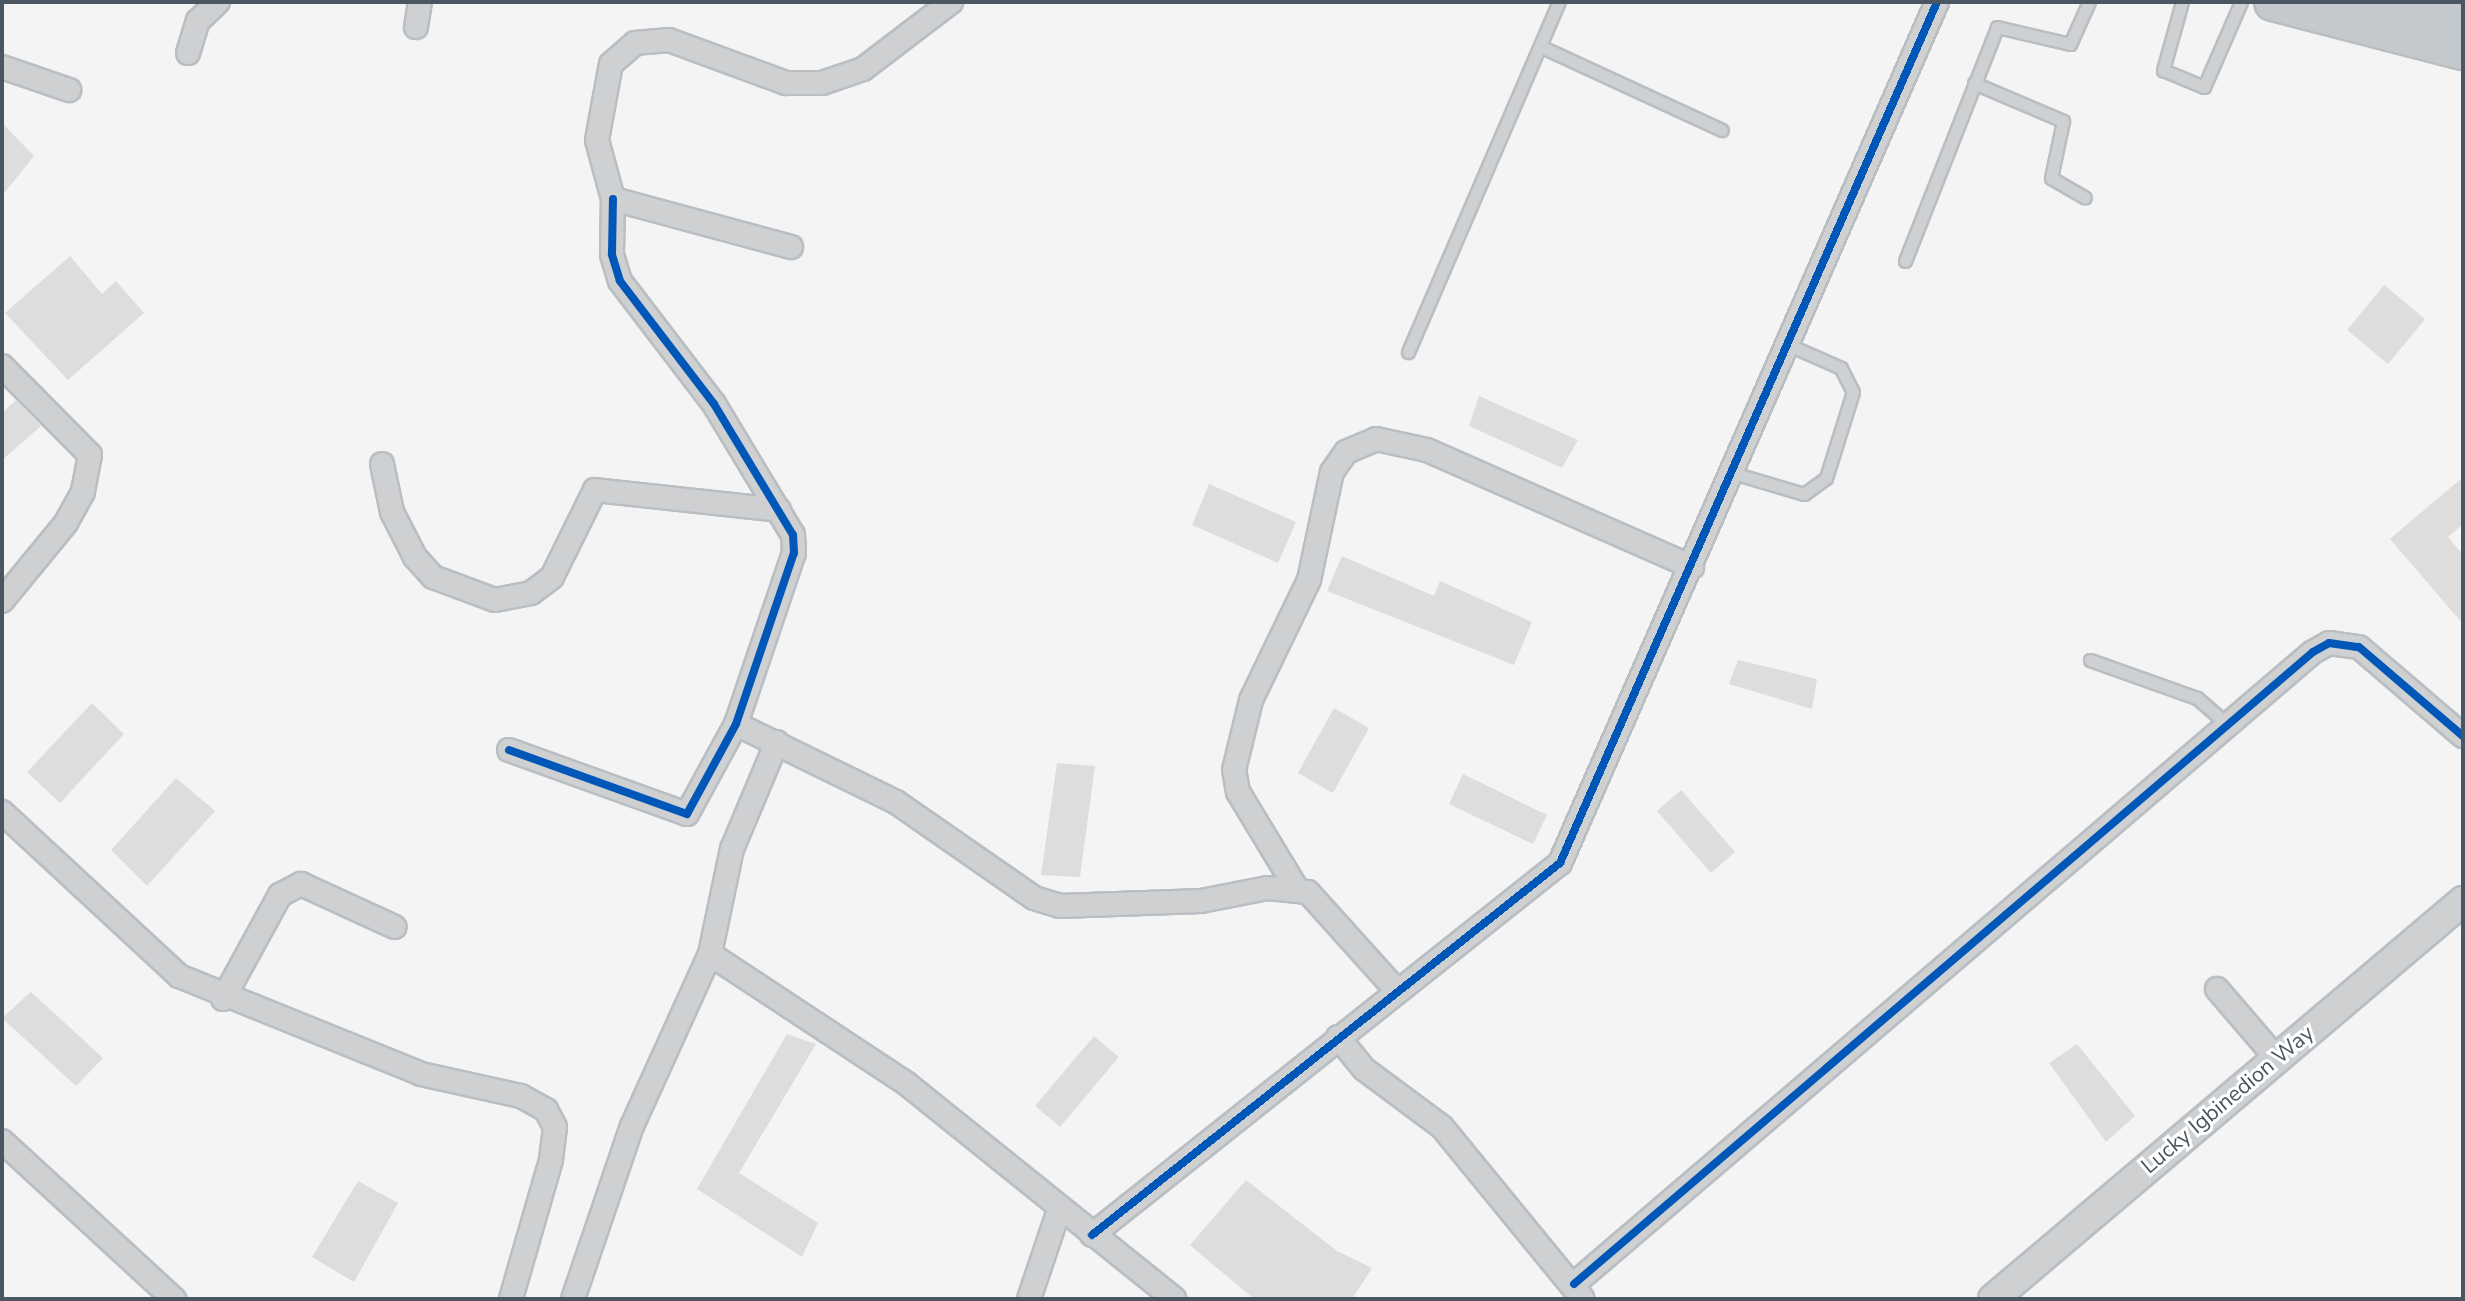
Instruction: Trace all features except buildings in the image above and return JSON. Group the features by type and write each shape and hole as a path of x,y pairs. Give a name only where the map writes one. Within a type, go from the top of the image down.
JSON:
{"highway":[{"path":"2273,2 2463,51"},
{"path":"2370,2 2463,24"}],"street":[{"path":"188,53 198,21 218,2"},
{"path":"416,27 420,2"},
{"path":"509,750 679,815 687,814 736,724 794,553 779,510 714,404 620,281 612,254 613,199 597,140 611,64 635,43 669,40 786,83 822,83 863,69 951,2"},
{"path":"1092,1235 1560,863 1937,2"},
{"path":"2,67 69,90"},
{"path":"613,199 791,247"},
{"path":"2,366 90,455 83,492 66,523 2,601"},
{"path":"1397,991 1329,910 1298,891 1238,792 1234,770 1251,700 1309,580 1321,511 1346,452 1376,439 1427,450 1692,567"},
{"path":"382,464 392,512 415,557 433,577 495,600 531,593 552,577 595,490 779,510"},
{"path":"1338,1037 1364,1069 1442,1127 1525,1235 1578,1292 2227,724 2329,643 2359,647 2397,673 2463,736"},
{"path":"736,724 896,802 1034,898 1060,906 1298,891"},
{"path":"573,1299 632,1126 710,954 732,849 777,742"},
{"path":"2,812 179,976 223,999 421,1074 521,1096 546,1110 555,1127 551,1160 511,1299"},
{"path":"223,999 280,895 301,884 395,927"},
{"name":"Lucky Igbinedion Way","path":"1993,1299 2463,901"},
{"path":"710,954 907,1084 1059,1210 1174,1299"},
{"path":"2217,989 2277,1059"},
{"path":"2,1141 174,1299"},
{"path":"1029,1299 1059,1210"}],"lane":[{"path":"1408,352 1499,130 1542,47 1559,2"},
{"path":"1905,261 1997,27 2070,44 2089,2"},
{"path":"2182,2 2163,70 2204,87 2241,2"},
{"path":"1542,47 1722,130"},
{"path":"1974,83 2063,121 2051,178 2085,198"},
{"path":"1733,473 1804,494 1826,478 1853,392 1841,368 1789,345"},
{"path":"2090,660 2197,698 2227,724"}],"cycle path":[{"path":"1092,1235 1560,863 1937,2"},
{"path":"509,750 687,814 736,724 794,553 793,535 714,404 620,281 612,254 613,199"},
{"path":"1574,1284 2313,652 2329,643 2359,647 2463,736"}]}
